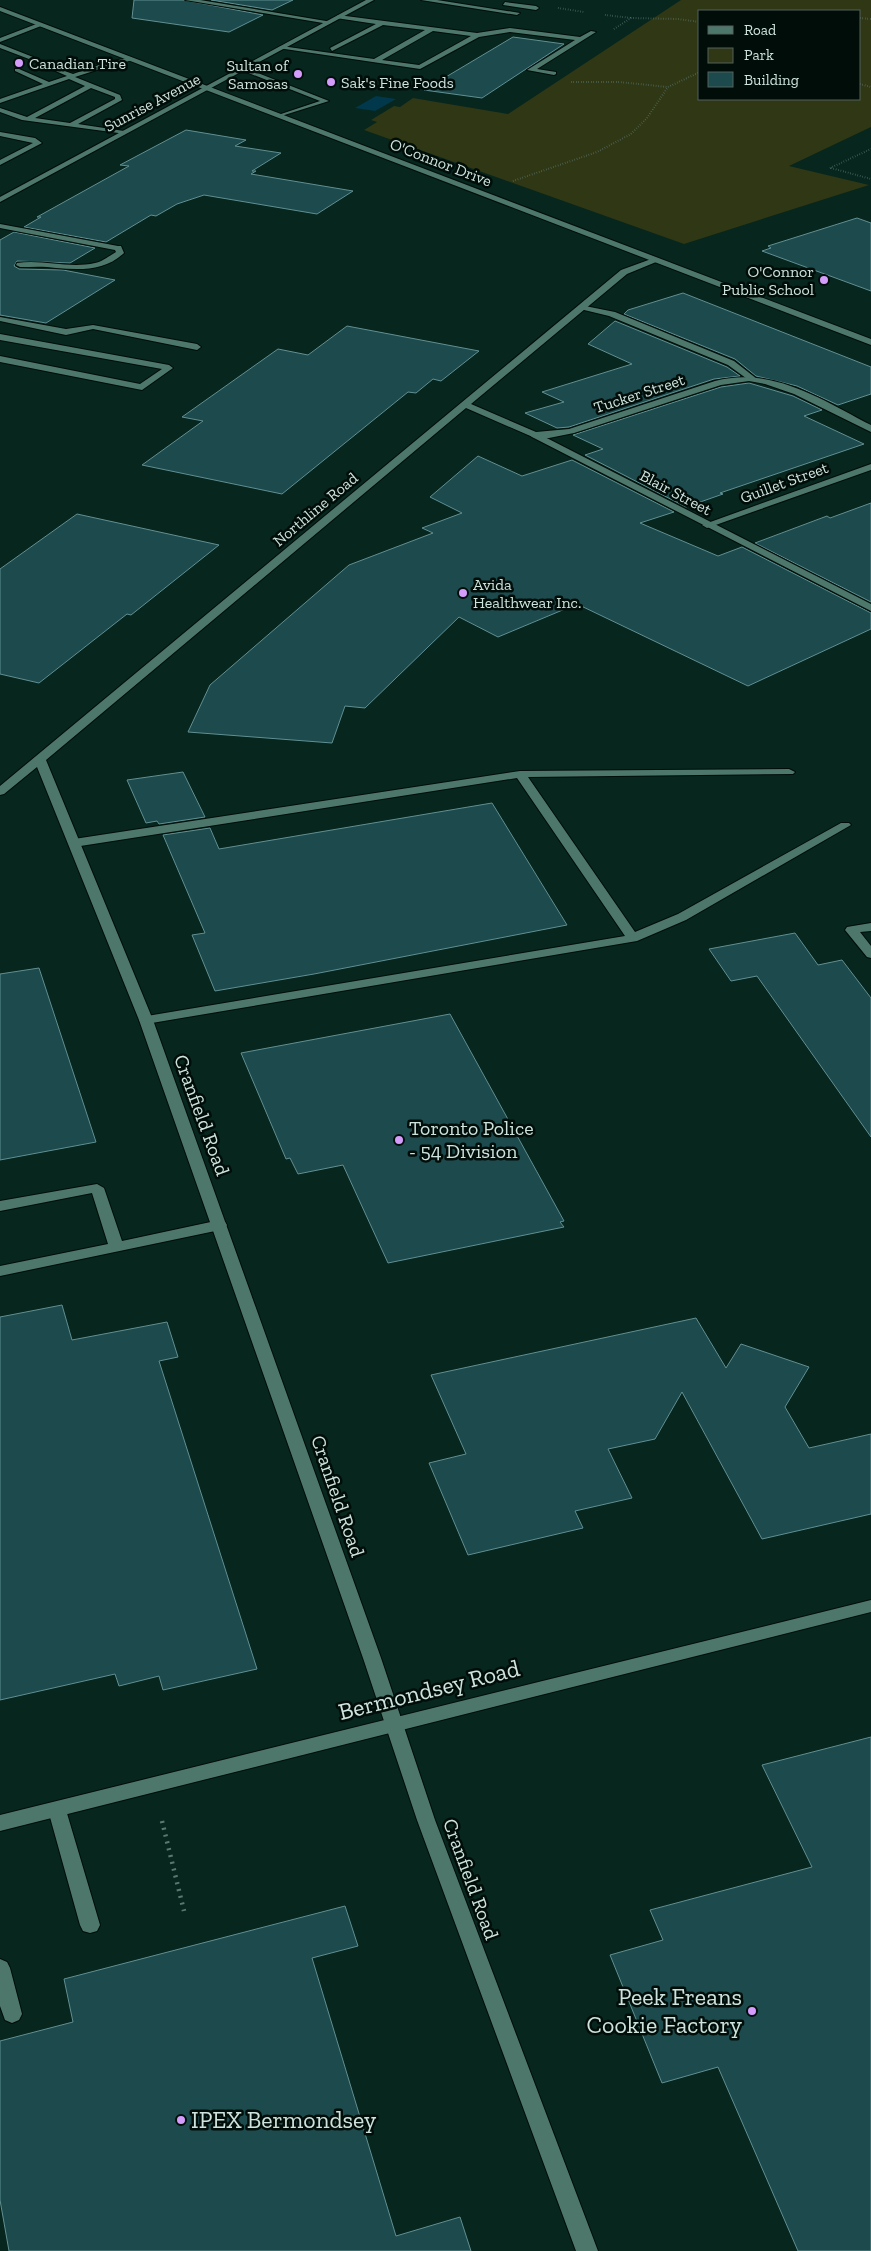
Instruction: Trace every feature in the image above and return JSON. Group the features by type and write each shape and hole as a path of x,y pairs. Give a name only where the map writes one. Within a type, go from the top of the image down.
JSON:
{"street":[{"path":"188,0 329,22"},
{"name":"Sunrise Avenue","path":"0,200 371,0"},
{"path":"452,4 459,0"},
{"path":"474,0 536,8"},
{"name":"O'Connor Drive","path":"0,9 871,342"},
{"path":"236,15 282,22 304,19"},
{"path":"338,17 477,35 510,30 582,39"},
{"path":"332,49 382,23"},
{"path":"0,40 39,25"},
{"path":"375,61 432,29"},
{"path":"554,73 530,70 593,32"},
{"path":"280,48 420,67 477,35"},
{"path":"0,46 30,58"},
{"path":"0,101 104,65 131,59"},
{"path":"44,64 118,96 119,100 71,125"},
{"path":"243,68 326,101 280,116"},
{"path":"17,70 49,84"},
{"path":"28,119 90,85"},
{"path":"0,110 28,119 124,133"},
{"path":"0,134 33,139 38,143 1,162"},
{"path":"0,226 118,248 120,253 98,265 72,268 54,265 20,265"},
{"name":"Northline Road","path":"0,792 624,272 657,260"},
{"path":"583,307 612,314 731,363 753,379 779,385 871,429"},
{"path":"0,319 66,332 93,327 197,347"},
{"path":"0,337 169,368 142,386 0,359"},
{"name":"Tucker Street","path":"534,434 549,435 565,432 718,383 753,379"},
{"name":"Blair Street","path":"465,404 534,434 707,526 871,608"},
{"name":"Guillet Street","path":"707,526 871,467"},
{"name":"Cranfield Road","path":"40,759 146,1020 220,1226 426,1820 587,2251"},
{"path":"74,843 520,774 789,772"},
{"path":"146,1020 633,938 520,774"},
{"path":"871,926 852,930 871,954"},
{"path":"0,1206 96,1188 117,1248"},
{"path":"0,1271 220,1226"},
{"name":"Bermondsey Road","path":"0,1823 871,1606"},
{"path":"56,1810 90,1925"},
{"path":"0,1968 12,2014"}],"lane":[{"path":"424,0 516,13"},
{"path":"633,938 682,917 845,825"}],"path":[{"path":"572,10 579,12"},
{"path":"602,14 632,18 678,19 698,22"},
{"path":"609,33 632,18"},
{"path":"482,193 597,152 630,134 647,118 668,87 698,73"},
{"path":"566,82 619,82 668,87"},
{"path":"871,149 830,168 871,179"},
{"path":"162,1821 184,1911"}],"green space":[{"path":"681,0 871,0 871,127 789,166 869,185 684,244 364,130 377,122 371,120 394,106 400,107 413,98 508,114"}],"water":[{"path":"376,96 396,99 375,111 355,108"}],"building":[{"path":"134,0 183,0 263,15 229,32 132,18"},
{"path":"211,0 293,0 272,10"},
{"path":"513,37 564,44 482,98 424,90"},
{"path":"186,130 246,140 235,146 281,153 252,171 256,171 251,174 353,191 317,214 204,195 177,204 156,216 151,215 106,242 24,227 41,217 37,217 129,166 120,165"},
{"path":"857,218 871,223 871,291 762,251 771,248 768,246"},
{"path":"14,232 95,248 70,263 17,261 14,266 19,269 63,270 115,280 46,323 0,315 0,240"},
{"path":"683,293 871,367 871,394 838,405 797,386 756,376 735,359 624,314 628,310"},
{"path":"615,321 727,367 740,376 714,379 569,427 557,428 525,413 564,402 542,392 632,364 588,344"},
{"path":"347,326 479,351 441,381 433,379 416,393 408,392 282,494 142,465 203,421 182,417 278,349 308,355"},
{"path":"749,383 793,396 822,410 804,416 864,444 720,493 723,494 686,507 585,455 603,449 573,435 721,387"},
{"path":"478,456 522,476 572,460 674,512 640,523 718,556 742,547 871,613 871,629 748,686 577,604 498,637 459,617 365,708 345,706 332,743 188,732 210,685 349,565 433,533 422,528 462,513 430,497"},
{"path":"871,503 871,602 755,543 827,516 830,518"},
{"path":"77,514 219,545 131,615 127,614 39,683 0,674 0,569"},
{"path":"183,772 205,817 159,824 157,821 146,823 127,780"},
{"path":"492,803 567,925 314,974 215,991 192,935 205,933 163,835 210,828 219,849"},
{"path":"795,933 818,965 842,960 871,998 871,1137 757,976 731,981 709,949"},
{"path":"39,968 96,1142 0,1160 0,974"},
{"name":"Toronto Police - 54 Division","path":"450,1014 564,1221 560,1222 564,1227 388,1263 343,1165 298,1174 290,1158 286,1159 241,1053"},
{"path":"62,1305 72,1340 167,1322 178,1357 159,1361 257,1669 163,1690 159,1676 119,1686 115,1674 0,1700 0,1317"},
{"path":"696,1318 726,1368 741,1344 809,1367 785,1407 809,1448 871,1434 871,1514 762,1539 682,1392 655,1439 608,1449 632,1498 575,1511 583,1528 468,1555 429,1463 466,1454 431,1375"},
{"name":"Peek Freans Cookie Factory","path":"871,1737 871,2251 798,2251 718,2067 662,2083 610,1955 663,1940 650,1910 812,1867 762,1765"},
{"name":"IPEX Bermondsey","path":"345,1906 358,1946 312,1958 396,2236 460,2217 471,2251 9,2251 0,2200 0,2041 73,2022 64,1979"}],"place":[{"name":"Canadian Tire","path":"19,63"},
{"name":"Sultan of Samosas","path":"298,74"},
{"name":"Sak's Fine Foods","path":"331,82"},
{"name":"O'Connor Public School","path":"824,280"},
{"name":"Avida Healthwear Inc.","path":"463,593"},
{"name":"Toronto Police - 54 Division","path":"399,1140"},
{"name":"Peek Freans Cookie Factory","path":"752,2011"},
{"name":"IPEX Bermondsey","path":"181,2120"}]}
